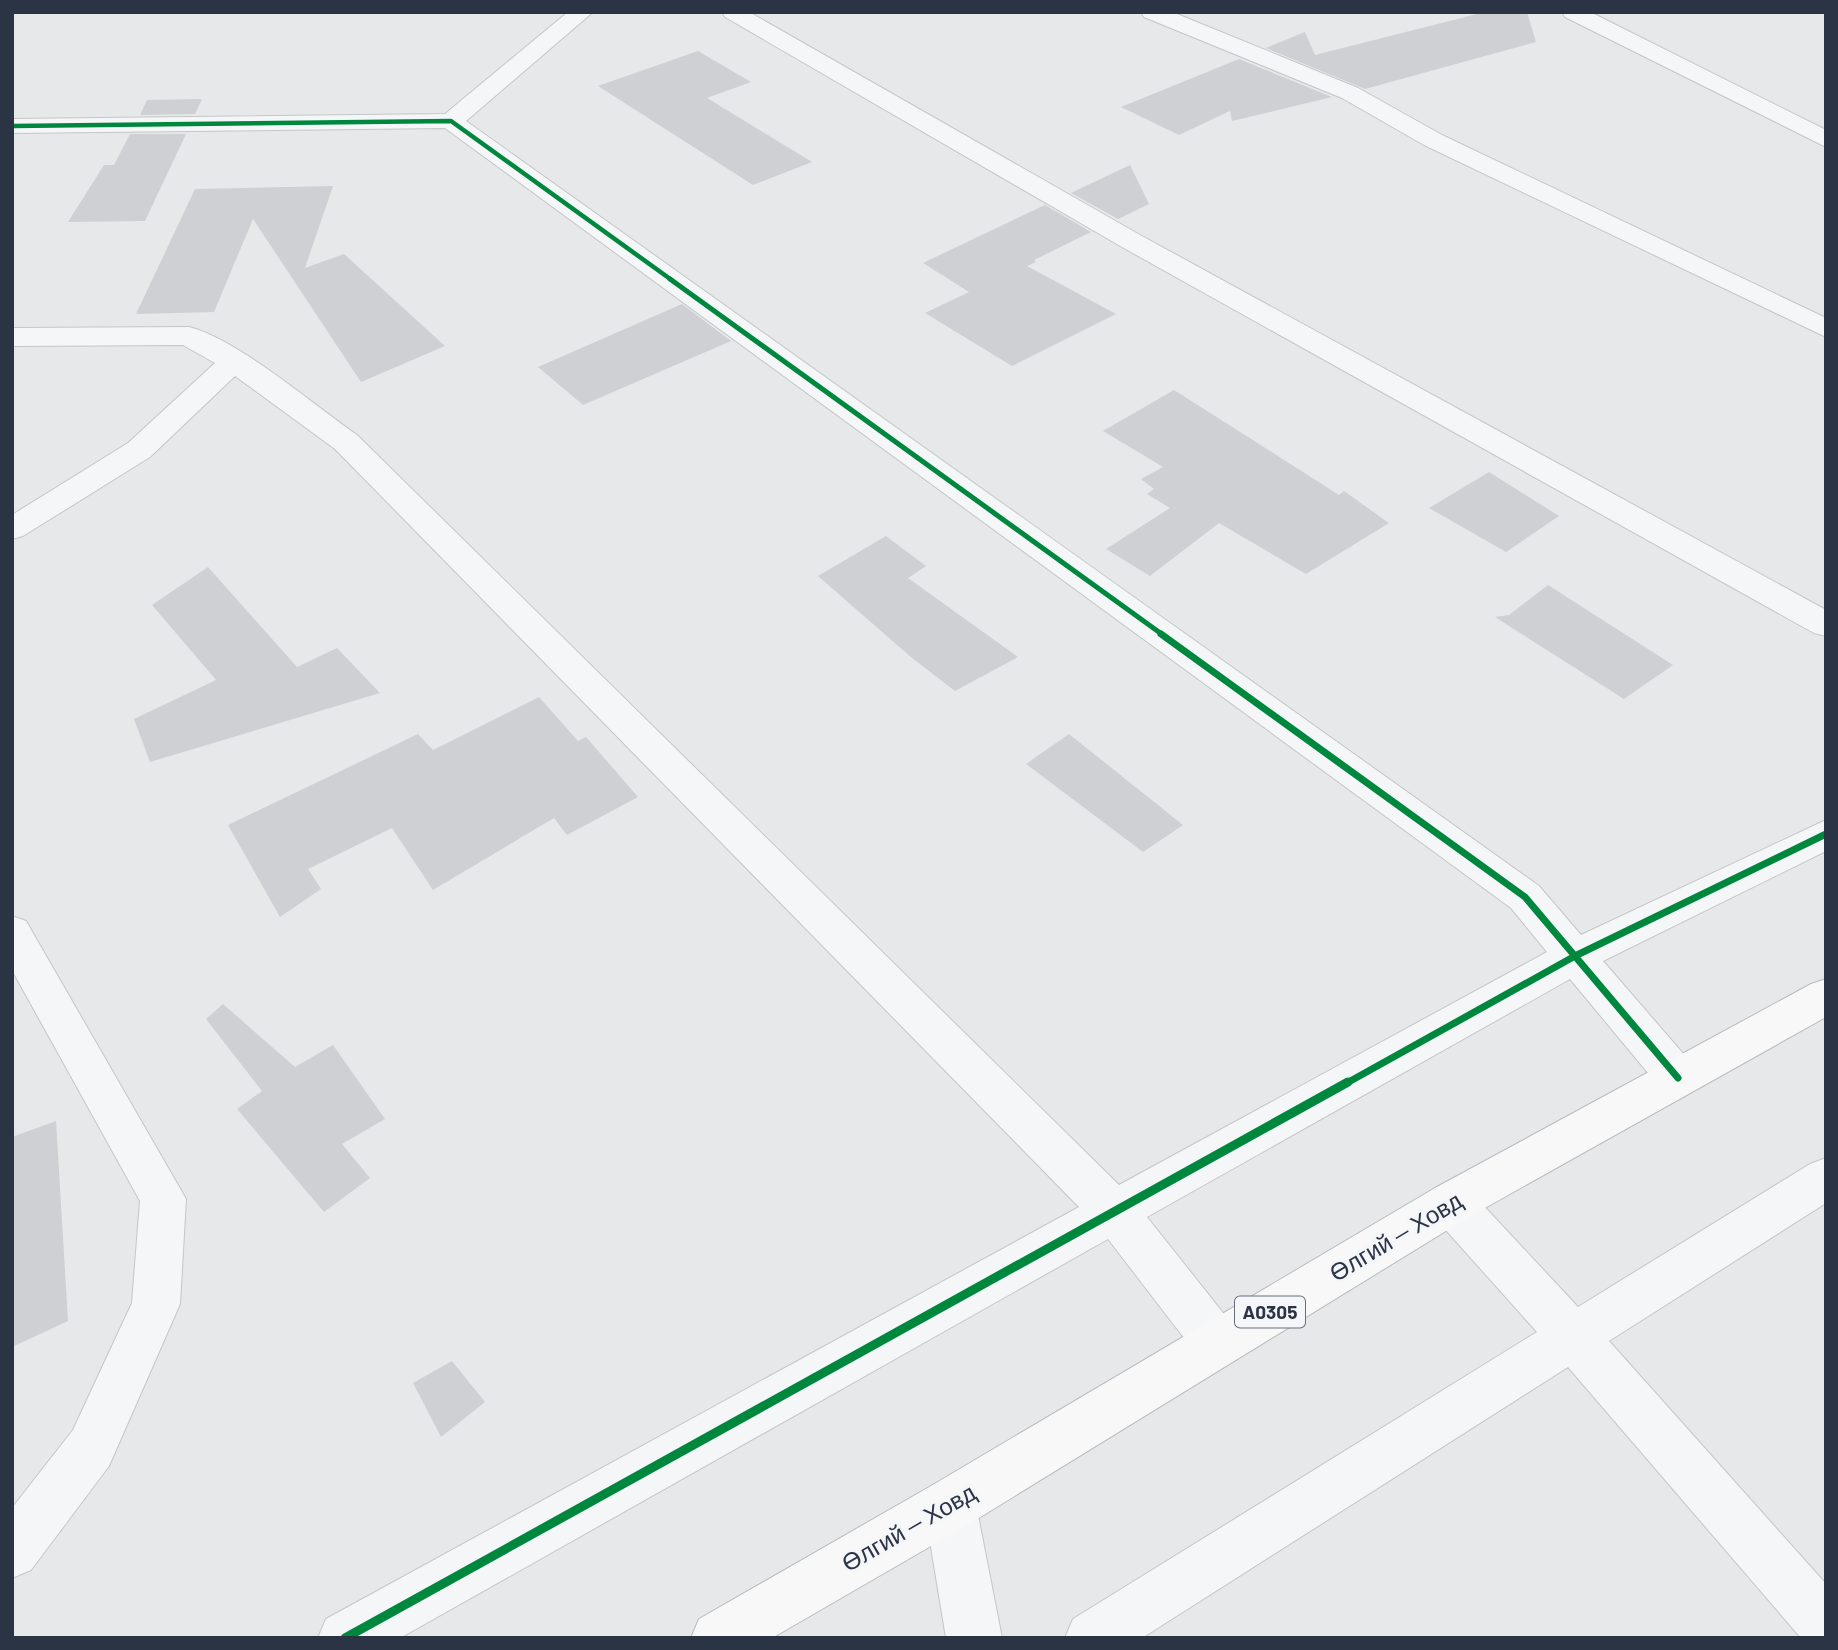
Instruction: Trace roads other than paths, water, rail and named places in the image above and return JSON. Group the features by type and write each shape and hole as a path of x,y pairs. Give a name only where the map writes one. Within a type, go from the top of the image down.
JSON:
{"highway":[{"name":"Өлгий — Ховд","path":"718,1638 950,1505 1451,1203 1826,996"}],"street":[{"path":"451,121 582,12"},
{"path":"733,12 1131,241 1826,625"},
{"path":"1573,12 1826,140"},
{"path":"1165,15 1350,93 1433,140 1826,329"},
{"path":"12,126 451,121 1525,897 1678,1077"},
{"path":"12,337 189,336 234,361 346,442 1114,1212 1218,1344"},
{"path":"12,529 139,450 234,361"},
{"path":"345,1638 1575,956 1826,834"},
{"path":"12,932 163,1199 156,1304 91,1448 12,1550"},
{"path":"1092,1638 1575,1338 1826,1178"},
{"path":"1451,1203 1575,1338 1826,1625"},
{"path":"950,1505 974,1638"}]}
